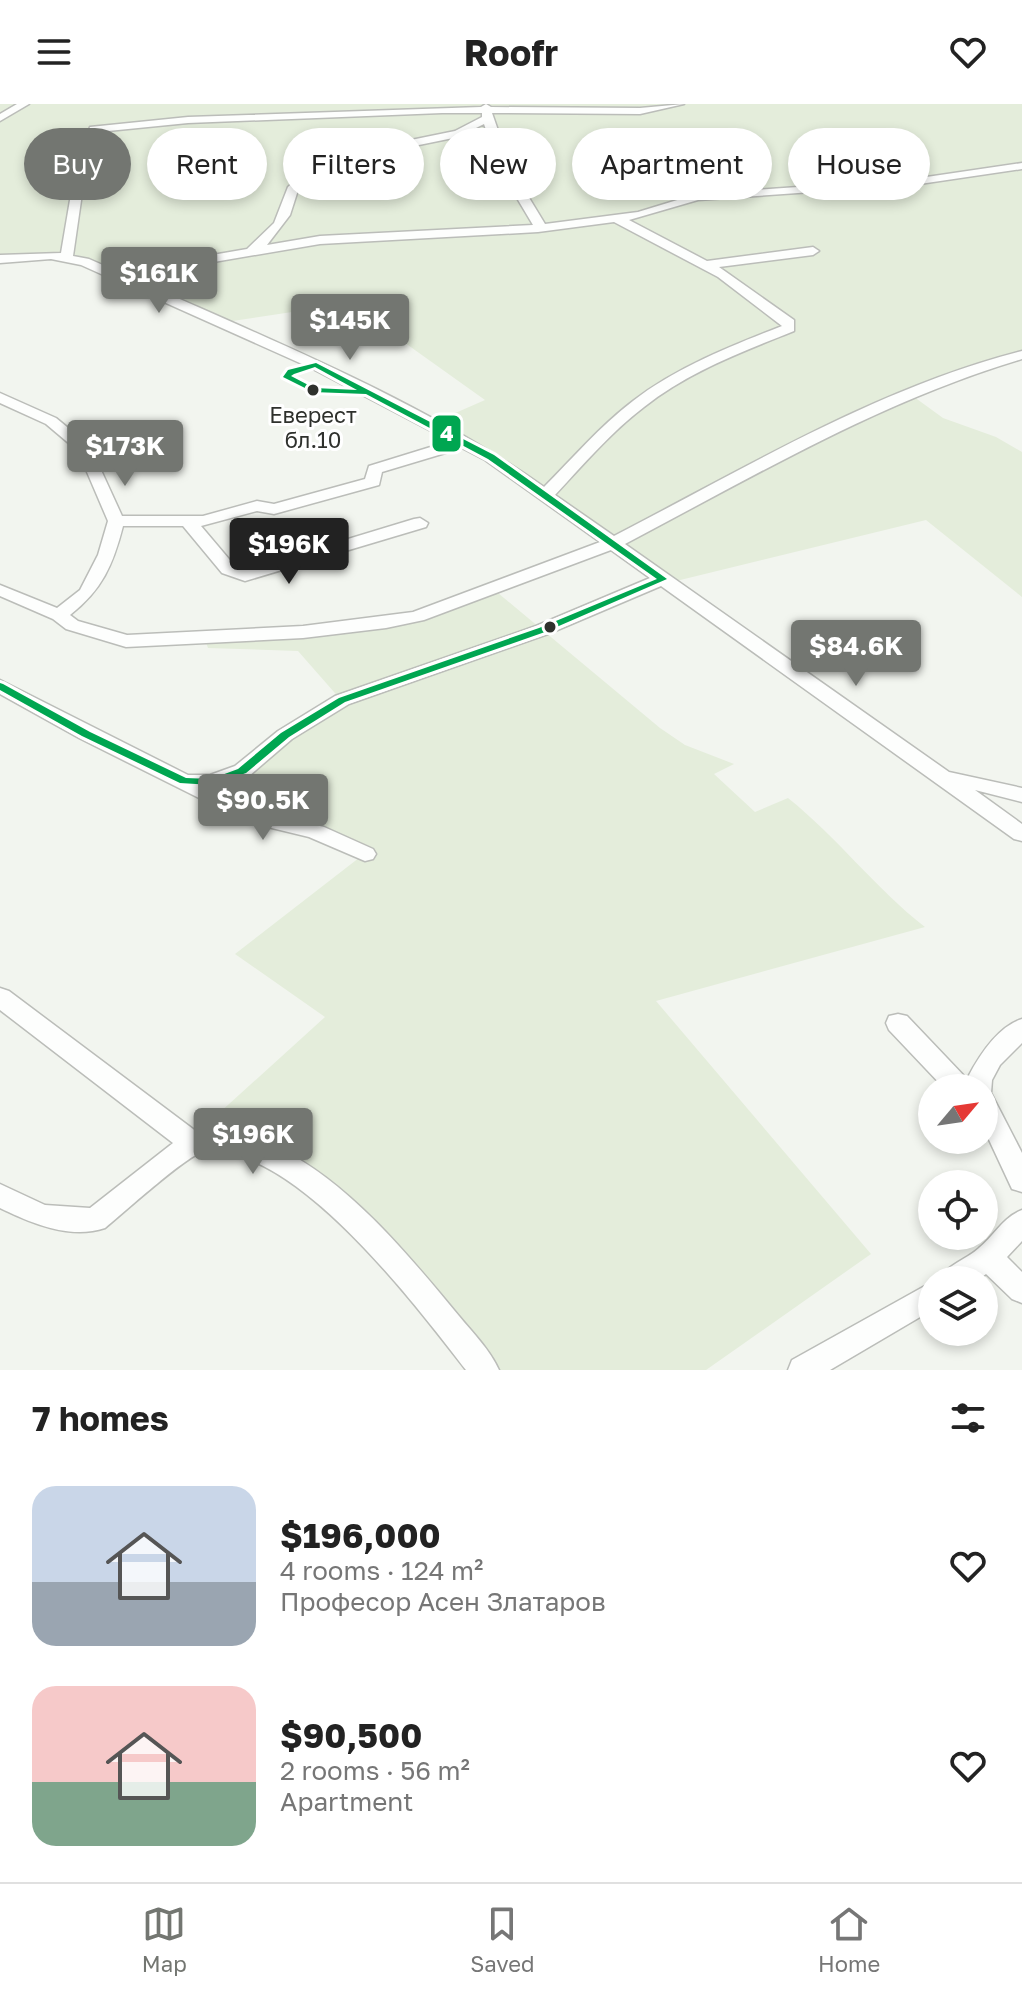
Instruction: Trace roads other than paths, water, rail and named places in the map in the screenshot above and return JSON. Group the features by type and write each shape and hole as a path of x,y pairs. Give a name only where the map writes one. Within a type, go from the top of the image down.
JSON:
{"street":[{"path":"0,118 24,104"},
{"path":"303,104 306,117"},
{"path":"67,257 82,159 94,129 188,120 487,111 640,111 679,104"},
{"path":"487,111 487,124 522,203 539,224 538,228"},
{"path":"252,251 265,244 276,223 289,208 292,189 322,161 458,134 487,111"},
{"path":"137,285 199,261 320,240 538,228 618,219 697,197 913,182 1022,166"},
{"path":"546,495 620,419 657,391 726,354 789,328 789,323 763,303 706,265 618,219"},
{"path":"706,265 813,251"},
{"path":"0,259 39,255 67,257 137,285 316,365 491,457 1022,834"},
{"path":"0,590 93,633 126,641 152,642 386,623 431,611 614,543 864,413 971,370 1022,355"},
{"path":"0,397 51,421 85,449 116,521 107,555 87,593 59,615"},
{"path":"116,521 204,521 257,506 274,509 373,482 375,469 464,442"},
{"path":"188,521 228,569 245,576 420,523"},
{"path":"184,781 212,782 242,771 285,735 342,700 542,630 663,579"},
{"path":"0,686 86,734 255,817 316,832 365,854"},
{"path":"943,776 1022,795"},
{"path":"0,997 192,1143"},
{"path":"898,1023 947,1074"},
{"path":"982,1074 991,1058 1022,1028"},
{"path":"998,1131 1022,1181"},
{"path":"0,1195 42,1216 95,1220 192,1143 207,1138 252,1146 294,1168 348,1213 443,1318 484,1370"},
{"path":"976,1266 988,1258 1022,1222"},
{"path":"988,1258 1022,1290"},
{"path":"803,1370 918,1303"}],"place":[{"name":"Еверест бл.10","path":"313,390"}]}
